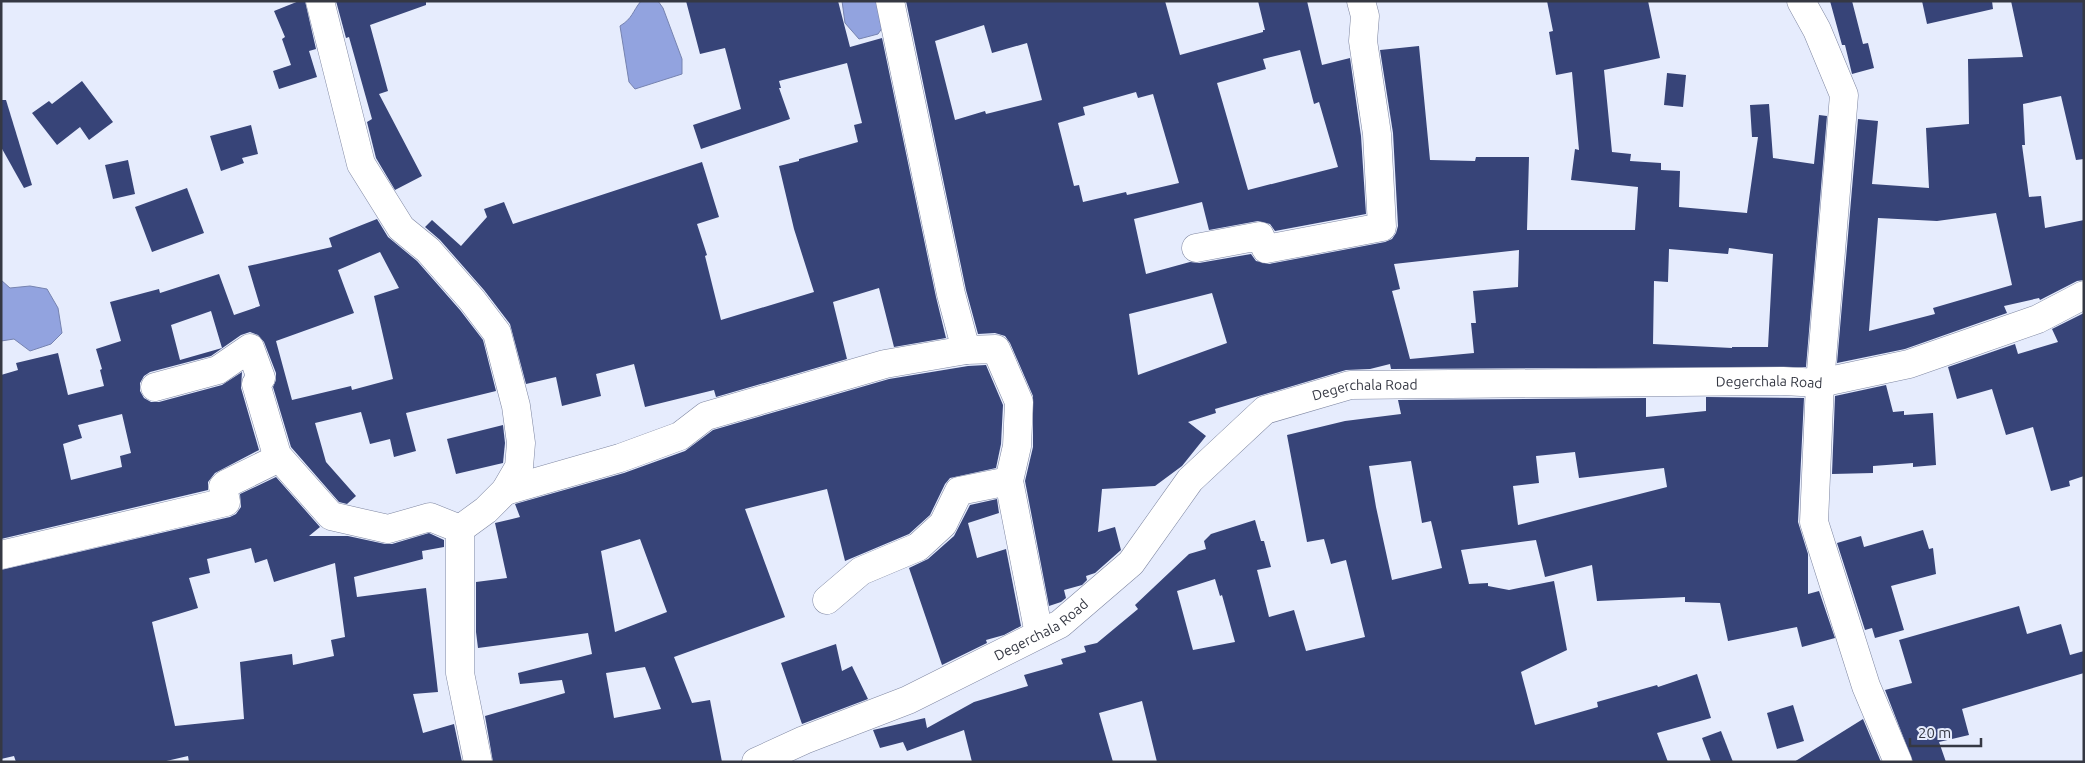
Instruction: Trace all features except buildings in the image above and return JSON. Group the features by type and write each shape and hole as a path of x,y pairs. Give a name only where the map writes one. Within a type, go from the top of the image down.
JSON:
{"street":[{"path":"320,1 361,164 401,228 428,250 472,300 497,333 516,406 521,443 519,467 505,491 486,510 460,529"},
{"path":"890,1 951,294 966,350"},
{"path":"1196,248 1260,236 1266,249 1382,227 1377,134 1363,41 1365,16 1361,1"},
{"path":"1802,1 1817,30 1844,95 1820,383 1814,522 1866,686 1898,762"},
{"name":"Degerchala Road","path":"756,762 804,740 908,700 1060,624 1131,563 1190,480 1264,410 1350,385 1783,381 1820,383 1909,364 2038,319 2084,295"},
{"path":"155,388 218,370 250,348 261,378 256,384 277,455 331,516 388,529 430,517 460,529"},
{"path":"505,491 620,458 680,436 706,416 885,364 966,350 996,349 1019,402 1017,446 1009,480 1038,634"},
{"path":"1,555 226,502 223,487 226,484 279,458"},
{"path":"827,600 861,571 918,547 943,524 959,491 1009,480"},
{"path":"460,529 460,673 478,762"}],"water":[{"path":"641,1 658,1 663,8 682,59 682,74 635,89 629,82 620,26 630,17"},
{"path":"842,1 884,1 885,24 878,34 859,39 845,23"},
{"path":"1,280 10,288 30,286 47,289 58,308 62,333 51,344 30,351 14,339 1,341"}]}
